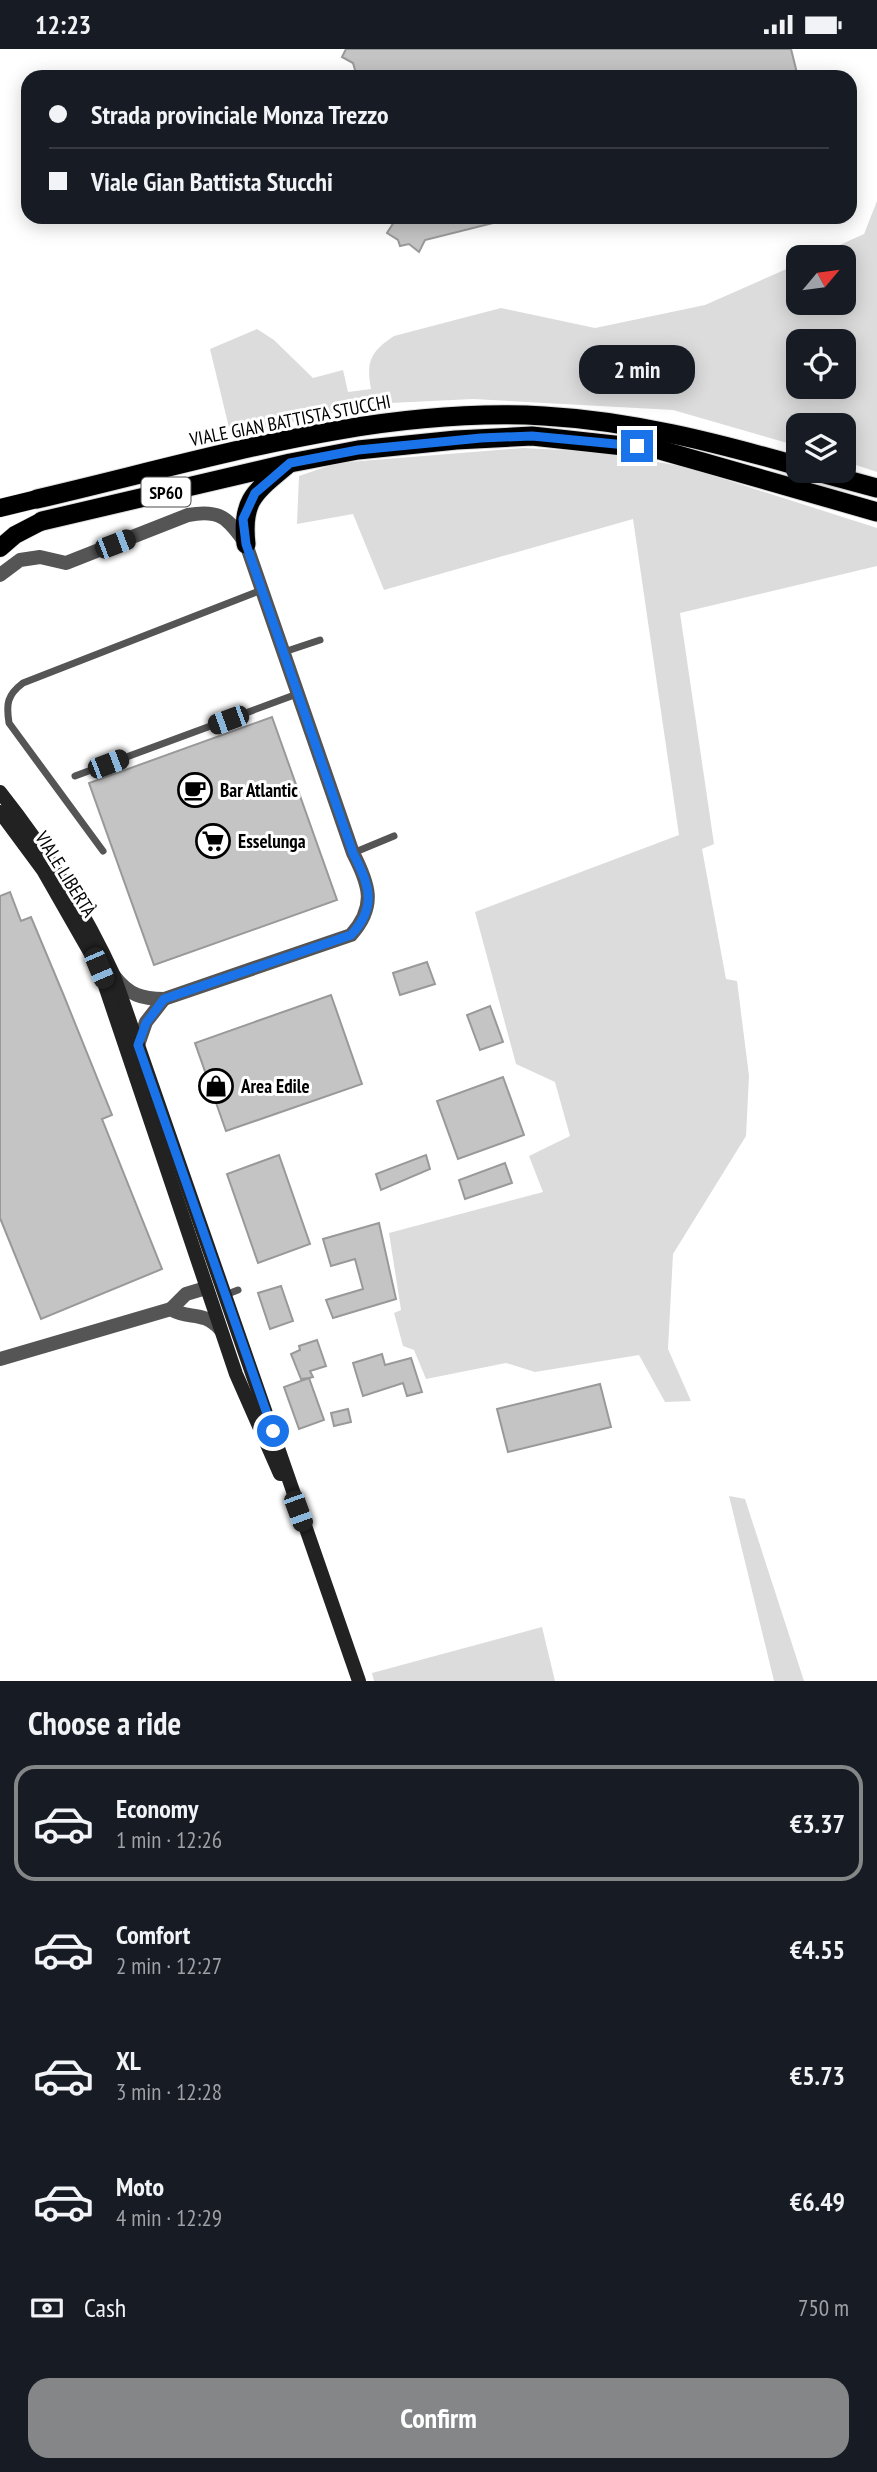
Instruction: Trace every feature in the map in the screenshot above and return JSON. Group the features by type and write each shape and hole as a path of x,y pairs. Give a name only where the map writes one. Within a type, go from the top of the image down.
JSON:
{"highway":[{"name":"VIALE GIAN BATTISTA STUCCHI","path":"37,499 350,428 438,417 544,416 603,422 664,431 786,462"},
{"name":"SP60","path":"42,521 290,463 358,450 456,440 532,436 591,440 660,450 877,512"},
{"path":"246,544 243,519 255,493 290,463"},
{"path":"856,482 877,488"}],"main road":[{"name":"VIALE GIAN BATTISTA STUCCHI","path":"0,508 37,499"},
{"name":"SP60","path":"0,548 15,535 42,521"},
{"name":"VIALE LIBERTÀ","path":"0,792 69,891 114,976 232,1293 240,1335 282,1455 298,1511"},
{"name":"VIALE LIBERTÀ","path":"0,812 43,870 99,968 220,1329 251,1409 298,1511"},
{"path":"298,1511 359,1681"}],"street":[{"path":"0,575 20,560 40,557 66,563 188,515 206,512 219,514 234,527 246,544 353,853 369,888 367,911 351,935 164,999 131,994 114,976"},
{"path":"138,1045 146,1023 164,999"},
{"path":"0,1359 172,1309 186,1294 206,1288"},
{"path":"172,1309 179,1314 208,1318 220,1329"}],"lane":[{"path":"103,851 9,723 6,705 12,691 23,683 262,590"},
{"path":"284,652 320,640"},
{"path":"75,776 298,694"},
{"path":"353,853 394,836"}],"shaded area":[{"path":"877,201 877,472 856,465 856,413 786,413 786,443 673,410 473,399 370,404 231,436 210,349 257,329 274,340 313,378 343,370 348,392 371,389 369,372 372,358 380,347 394,336 501,308 595,328 705,305 786,269 786,315 856,315 856,245 840,245 864,234"},
{"path":"523,448 602,452 686,467 877,528 877,566 680,613 714,844 702,849 726,979 737,981 749,1076 746,1136 673,1254 668,1349 691,1401 665,1402 639,1355 535,1372 506,1363 426,1379 414,1350 403,1346 394,1313 401,1310 389,1233 543,1192 529,1156 570,1136 555,1082 516,1064 475,912 679,835 633,519 384,590 353,514 297,524 299,476 337,463"},
{"path":"729,1496 745,1499 804,1681 774,1681"},
{"path":"542,1627 555,1681 374,1681 372,1673"}],"building":[{"path":"346,49 791,49 796,70 355,70 353,63 342,57"},
{"path":"393,224 489,224 425,240 419,252 409,244 400,246 398,240 387,233"},
{"name":"Esselunga","path":"272,717 337,900 154,965 89,783"},
{"path":"10,892 21,921 31,917 112,1115 102,1119 162,1269 41,1319 0,1218 0,896"},
{"path":"427,962 435,984 400,995 393,973"},
{"path":"331,995 362,1084 226,1131 195,1043"},
{"path":"490,1006 503,1042 480,1050 467,1015"},
{"path":"503,1077 524,1135 458,1159 437,1101"},
{"path":"279,1155 310,1244 258,1263 227,1174"},
{"path":"426,1155 430,1169 381,1190 376,1174"},
{"path":"505,1163 512,1183 465,1199 459,1180"},
{"path":"379,1223 396,1299 333,1318 326,1300 363,1289 355,1259 331,1266 323,1239"},
{"path":"281,1286 293,1321 270,1329 258,1293"},
{"path":"317,1340 326,1366 310,1371 313,1377 301,1379 291,1354 300,1350 299,1346"},
{"path":"382,1354 385,1365 411,1358 422,1392 407,1396 403,1383 363,1396 353,1363"},
{"path":"309,1378 324,1420 299,1429 284,1387"},
{"path":"600,1384 611,1427 508,1452 497,1409"},
{"path":"348,1409 351,1422 334,1426 331,1413"}],"place":[{"name":"Bar Atlantic","path":"195,790"},
{"name":"Esselunga","path":"213,841"},
{"name":"Area Edile","path":"216,1086"}],"route":[{"path":"273,1431 138,1045 146,1023 164,999 351,935 367,911 369,888 353,853 246,544 243,519 255,493 290,463 358,450 456,440 532,436 637,446"}]}
